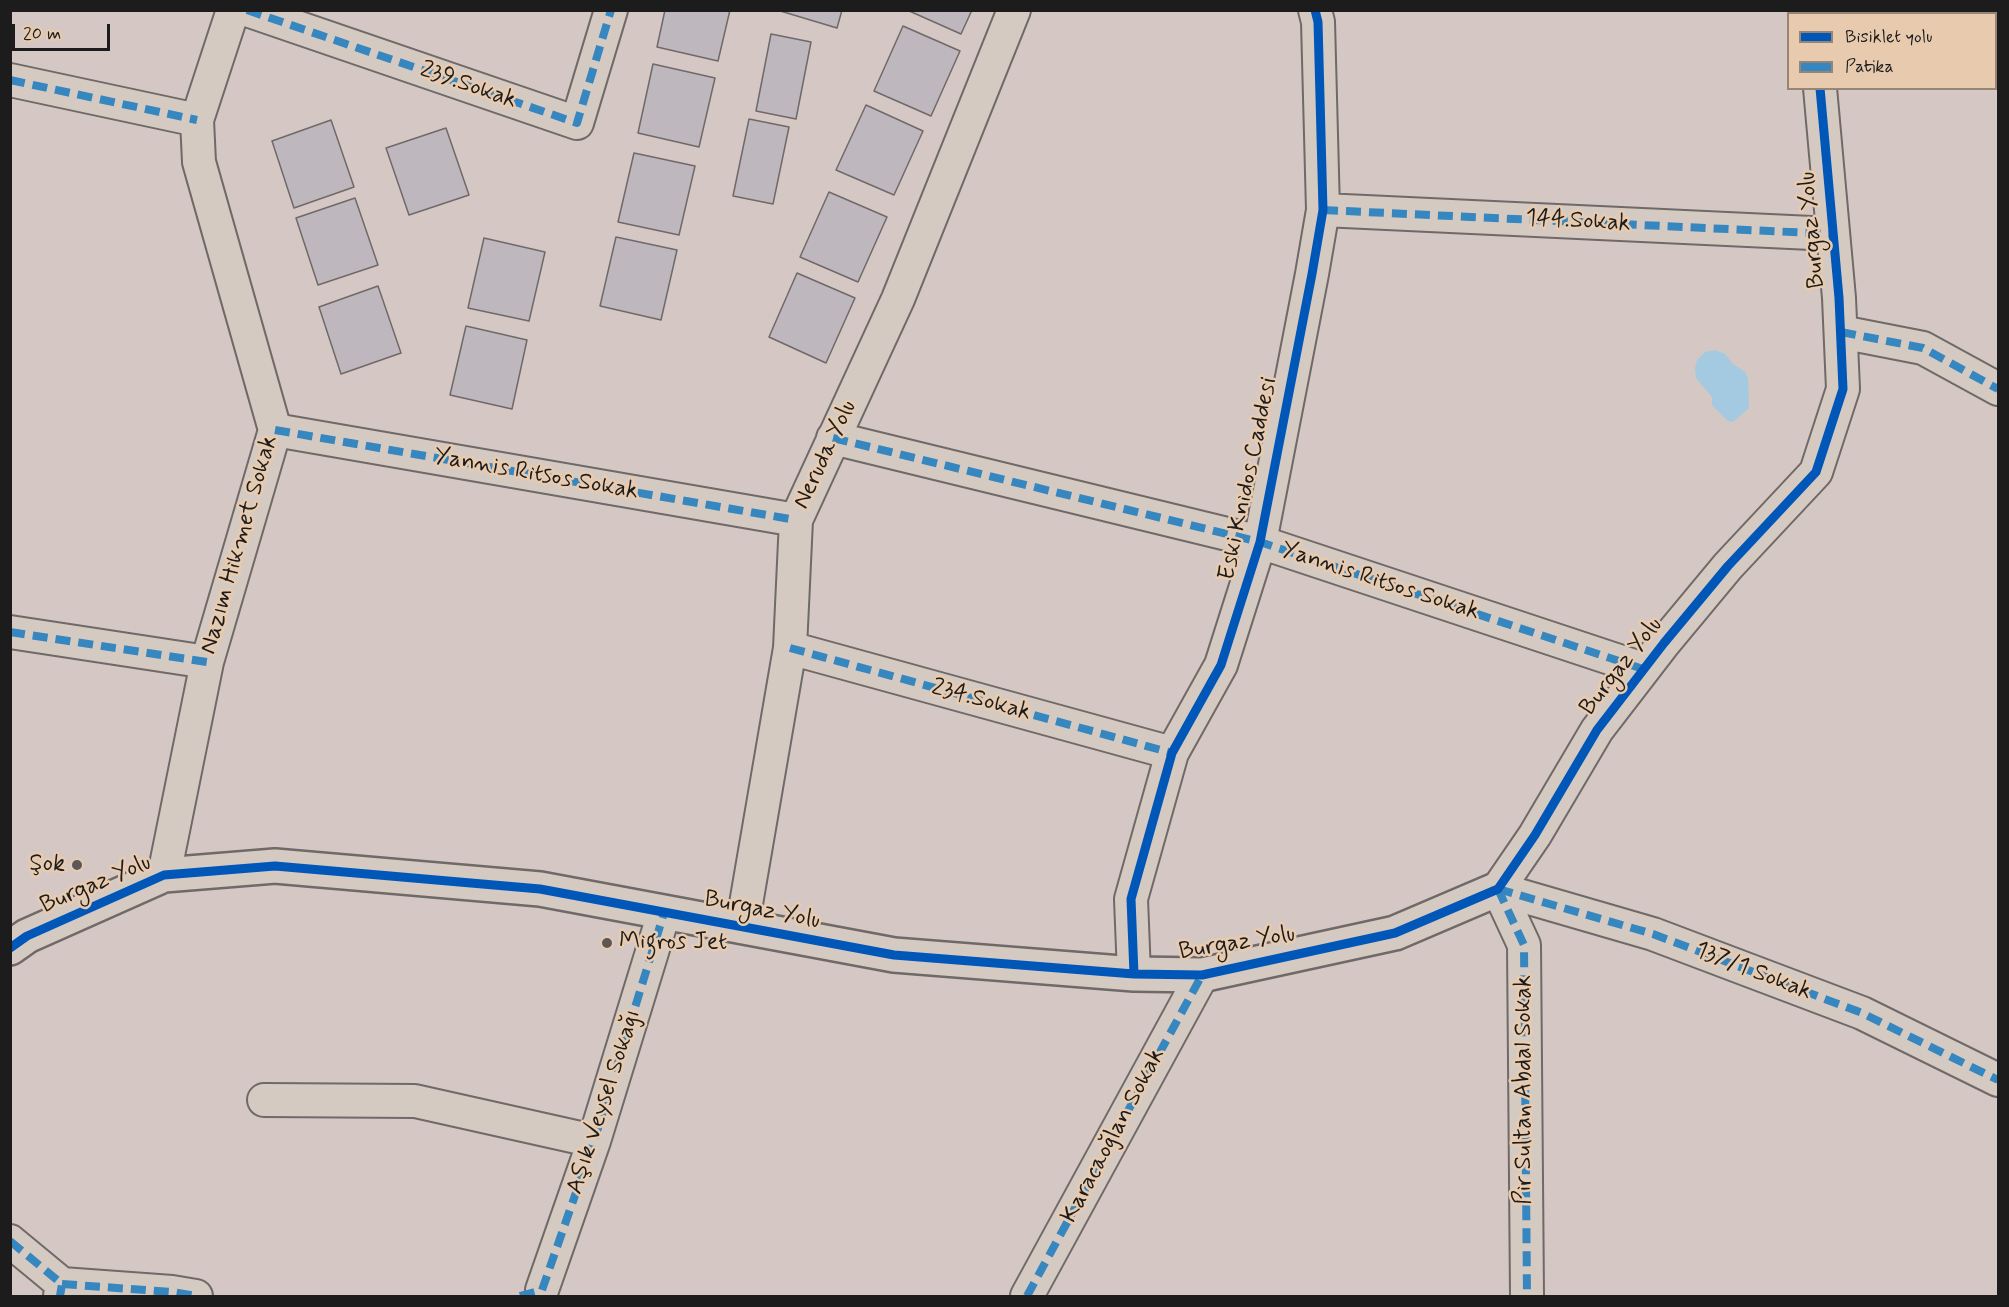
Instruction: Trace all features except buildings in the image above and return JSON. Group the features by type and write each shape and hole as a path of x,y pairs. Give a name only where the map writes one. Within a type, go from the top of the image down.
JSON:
{"street":[{"name":"Nazım Hikmet Sokak","path":"164,875 207,662 276,430 199,162 197,120 233,10"},
{"name":"239.Sokak","path":"248,10 577,123 611,10"},
{"name":"Neruda Yolu","path":"742,927 790,648 796,520 898,299 1014,10"},
{"name":"Eski Knidos Caddesi","path":"1134,974 1131,899 1172,753 1221,665 1260,542 1323,210 1318,22 1315,10"},
{"path":"10,80 197,120"},
{"name":"Burgaz Yolu","path":"16,939 164,875 275,866 540,889 894,955 1134,974 1202,975 1395,933 1498,889 1535,835 1597,730 1643,669 1728,566 1816,472 1843,389 1833,234 1820,90"},
{"name":"144.Sokak","path":"1323,210 1833,234"},
{"path":"1840,332 1923,348 1998,389"},
{"name":"Yannis Ritsos Sokak","path":"276,430 796,520"},
{"name":"Yannis Ritsos Sokak","path":"834,438 1260,542 1643,669"},
{"path":"10,632 207,662"},
{"name":"234.Sokak","path":"790,648 1172,753"},
{"name":"137/1 Sokak","path":"1498,889 1653,934 1851,1009 1998,1080"},
{"name":"Pir Sultan Abdal Sokak","path":"1498,889 1524,945 1527,1296"},
{"name":"Aşık Veysel Sokağı","path":"536,1294 594,1141 664,913"},
{"name":"Karacaoğlan Sokak","path":"1027,1296 1202,975"},
{"path":"264,1100 416,1101 594,1141"},
{"path":"10,1241 61,1290 172,1293 196,1296"}],"water":[{"path":"1715,350 1725,354 1733,364 1745,372 1748,378 1749,408 1733,422 1728,421 1712,405 1712,397 1696,378 1697,360 1705,352"}],"marked path":[{"path":"247,10 577,123 611,10"},
{"path":"10,80 197,120"},
{"path":"1323,210 1833,234"},
{"path":"1841,332 1923,348 1998,389"},
{"path":"275,430 796,520"},
{"path":"833,438 1260,542 1643,669"},
{"path":"10,632 207,662"},
{"path":"790,648 1172,753"},
{"path":"1498,889 1653,934 1862,1013 1998,1080"},
{"path":"1498,889 1524,945 1527,1296"},
{"path":"542,1290 594,1141 664,913"},
{"path":"1027,1296 1202,975"},
{"path":"10,1241 62,1284 60,1296"},
{"path":"62,1284 172,1292 196,1296"},
{"path":"520,1296 542,1290"}],"cycle path":[{"path":"1134,974 1131,899 1172,753 1221,665 1260,542 1312,274 1323,210 1318,22 1315,10"},
{"path":"10,948 27,936 164,875 275,866 540,889 894,955 1134,974 1202,975 1395,933 1498,889 1535,835 1597,730 1664,643 1728,566 1816,472 1843,389 1839,298 1820,90"}],"place":[{"name":"Şok","path":"77,865"},
{"name":"Migros Jet","path":"607,943"}]}
